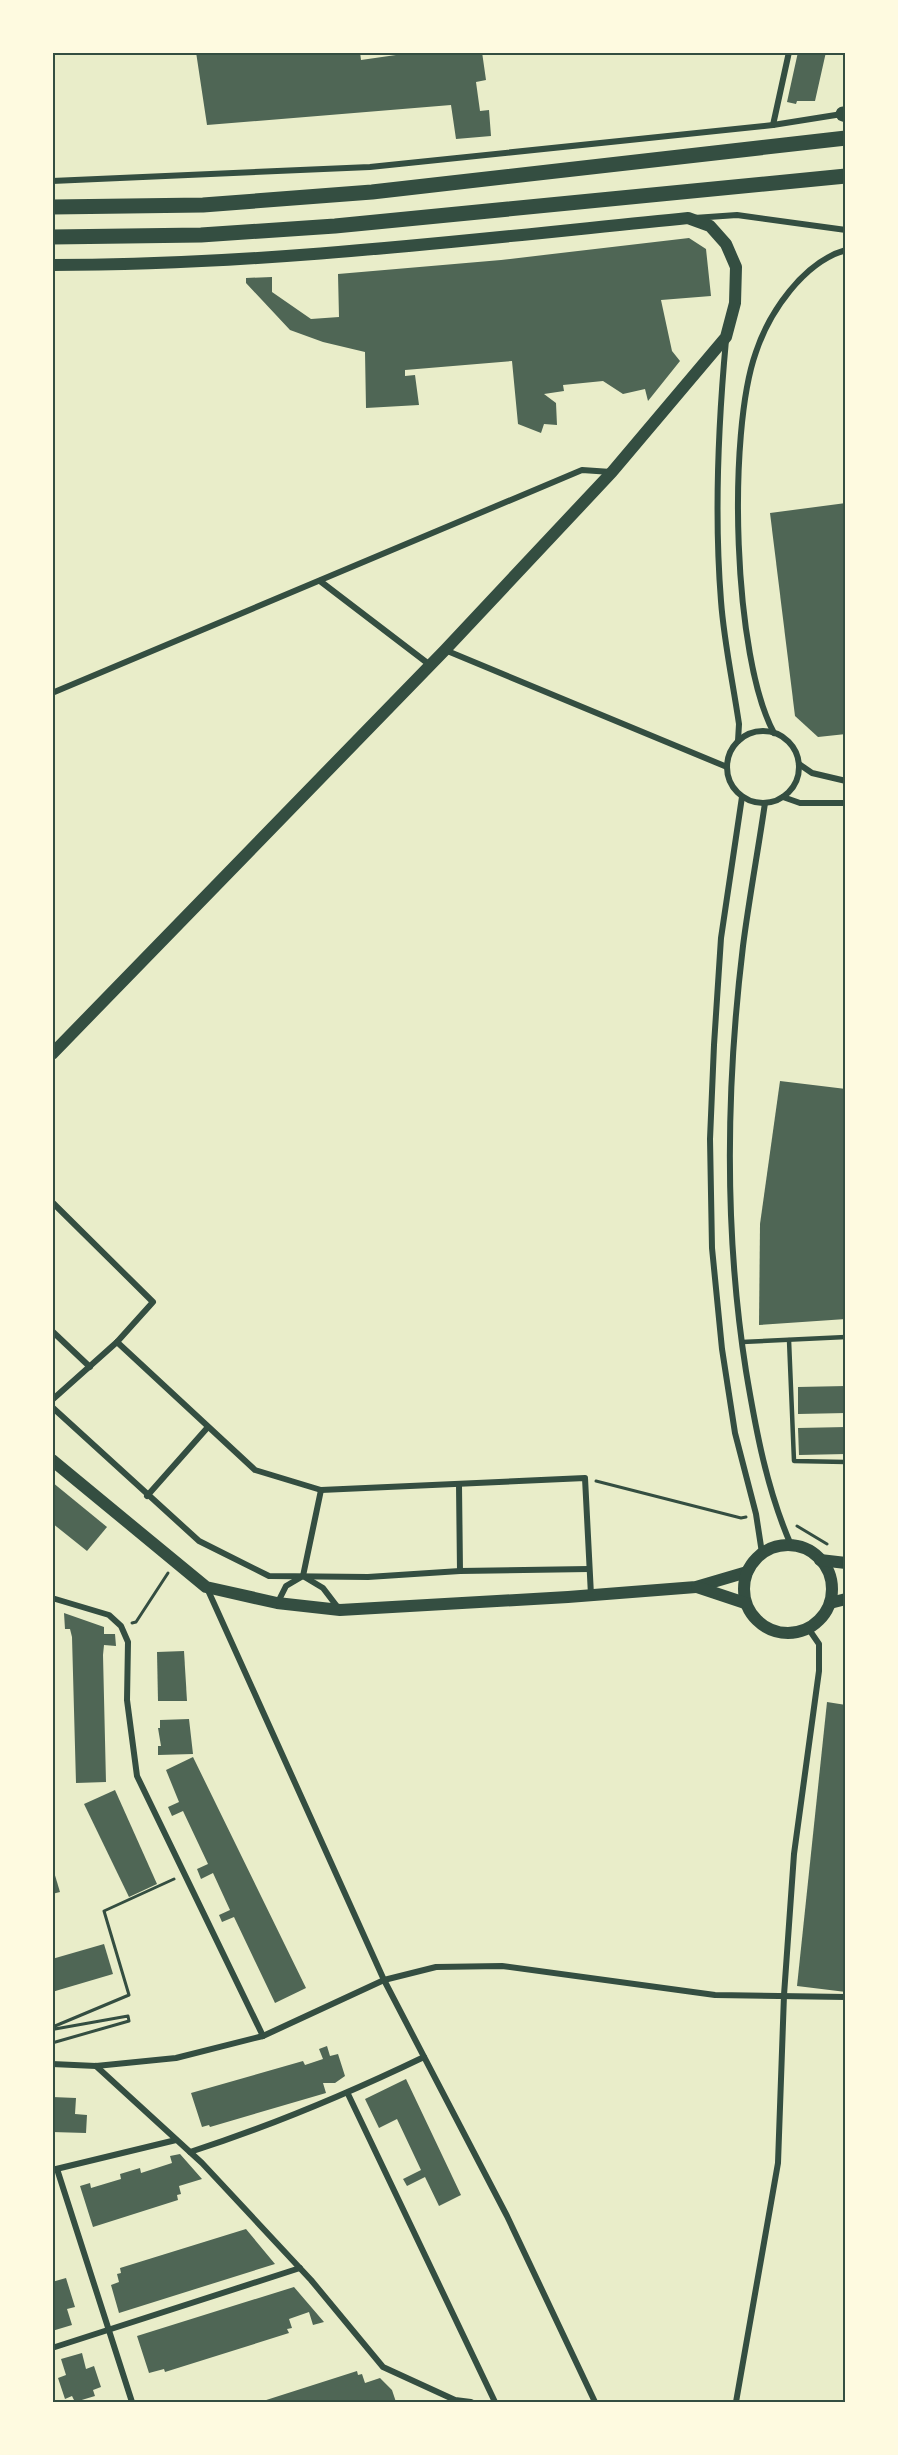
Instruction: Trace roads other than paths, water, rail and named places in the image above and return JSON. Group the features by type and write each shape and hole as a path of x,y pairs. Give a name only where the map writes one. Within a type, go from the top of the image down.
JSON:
{"highway":[{"path":"52,207 202,205 372,192 846,138"},
{"path":"52,237 201,235 335,226 846,176"}],"main road":[{"path":"52,265 140,265 336,252 688,218 710,226 726,244 736,267 735,303 726,337 612,472 445,650 52,1054"},
{"path":"52,1460 206,1587 278,1603 340,1610 591,1595 696,1587 747,1572"},
{"path":"791,1545 812,1552 820,1560 831,1580 830,1603 824,1615 808,1628 790,1633 771,1630 759,1624 745,1603 743,1593 747,1572 762,1553 771,1548 791,1545"},
{"path":"820,1560 846,1563"},
{"path":"696,1587 745,1603"},
{"path":"830,1603 846,1599"}],"street":[{"path":"773,125 789,52"},
{"path":"52,181 370,167 773,125 845,114"},
{"path":"688,218 737,215 846,230"},
{"path":"774,732 755,732 738,741 732,748 727,766 731,784 742,797 753,802 765,803 783,797 796,783 799,764 791,744 774,732 762,711 754,672 740,558 738,483 745,401 755,354 771,316 800,280 835,253 846,250"},
{"path":"726,337 716,482 717,546 721,604 739,724 738,741"},
{"path":"52,693 582,470 612,472"},
{"path":"320,581 430,665"},
{"path":"445,650 454,656 727,766"},
{"path":"799,764 812,773 846,781"},
{"path":"742,797 721,938 710,1139 711,1238 722,1348 733,1422 756,1514 762,1553"},
{"path":"783,797 800,803 846,803"},
{"path":"765,803 743,947 730,1132 732,1245 742,1342 760,1448 776,1509 791,1545"},
{"path":"52,1202 153,1302 117,1342 52,1400"},
{"path":"52,1331 90,1367"},
{"path":"117,1342 255,1470 321,1490 585,1478 591,1595"},
{"path":"52,1407 199,1541 269,1576 368,1577 460,1571 589,1569"},
{"path":"147,1496 208,1427"},
{"path":"459,1485 460,1571"},
{"path":"278,1603 286,1586 303,1576 321,1490"},
{"path":"303,1576 323,1588 340,1610"},
{"path":"206,1587 384,1980 507,2216 595,2403"},
{"path":"52,1598 109,1615 121,1626 128,1642 127,1700 137,1776 263,2036"},
{"path":"736,2403 778,2163 784,1995 794,1854 819,1671 819,1644 808,1628"},
{"path":"52,2064 96,2066 176,2058 263,2036 384,1980 436,1967 502,1966 715,1995 846,1997"},
{"path":"190,2152 260,2130 348,2094 424,2057"},
{"path":"96,2066 190,2152 300,2268 383,2367 452,2402 471,2403"},
{"path":"348,2094 495,2403"},
{"path":"132,2403 110,2329 55,2170 176,2140"},
{"path":"52,2348 300,2268"}],"lane":[{"path":"742,1342 846,1337"},
{"path":"789,1340 794,1461 846,1461"}]}
